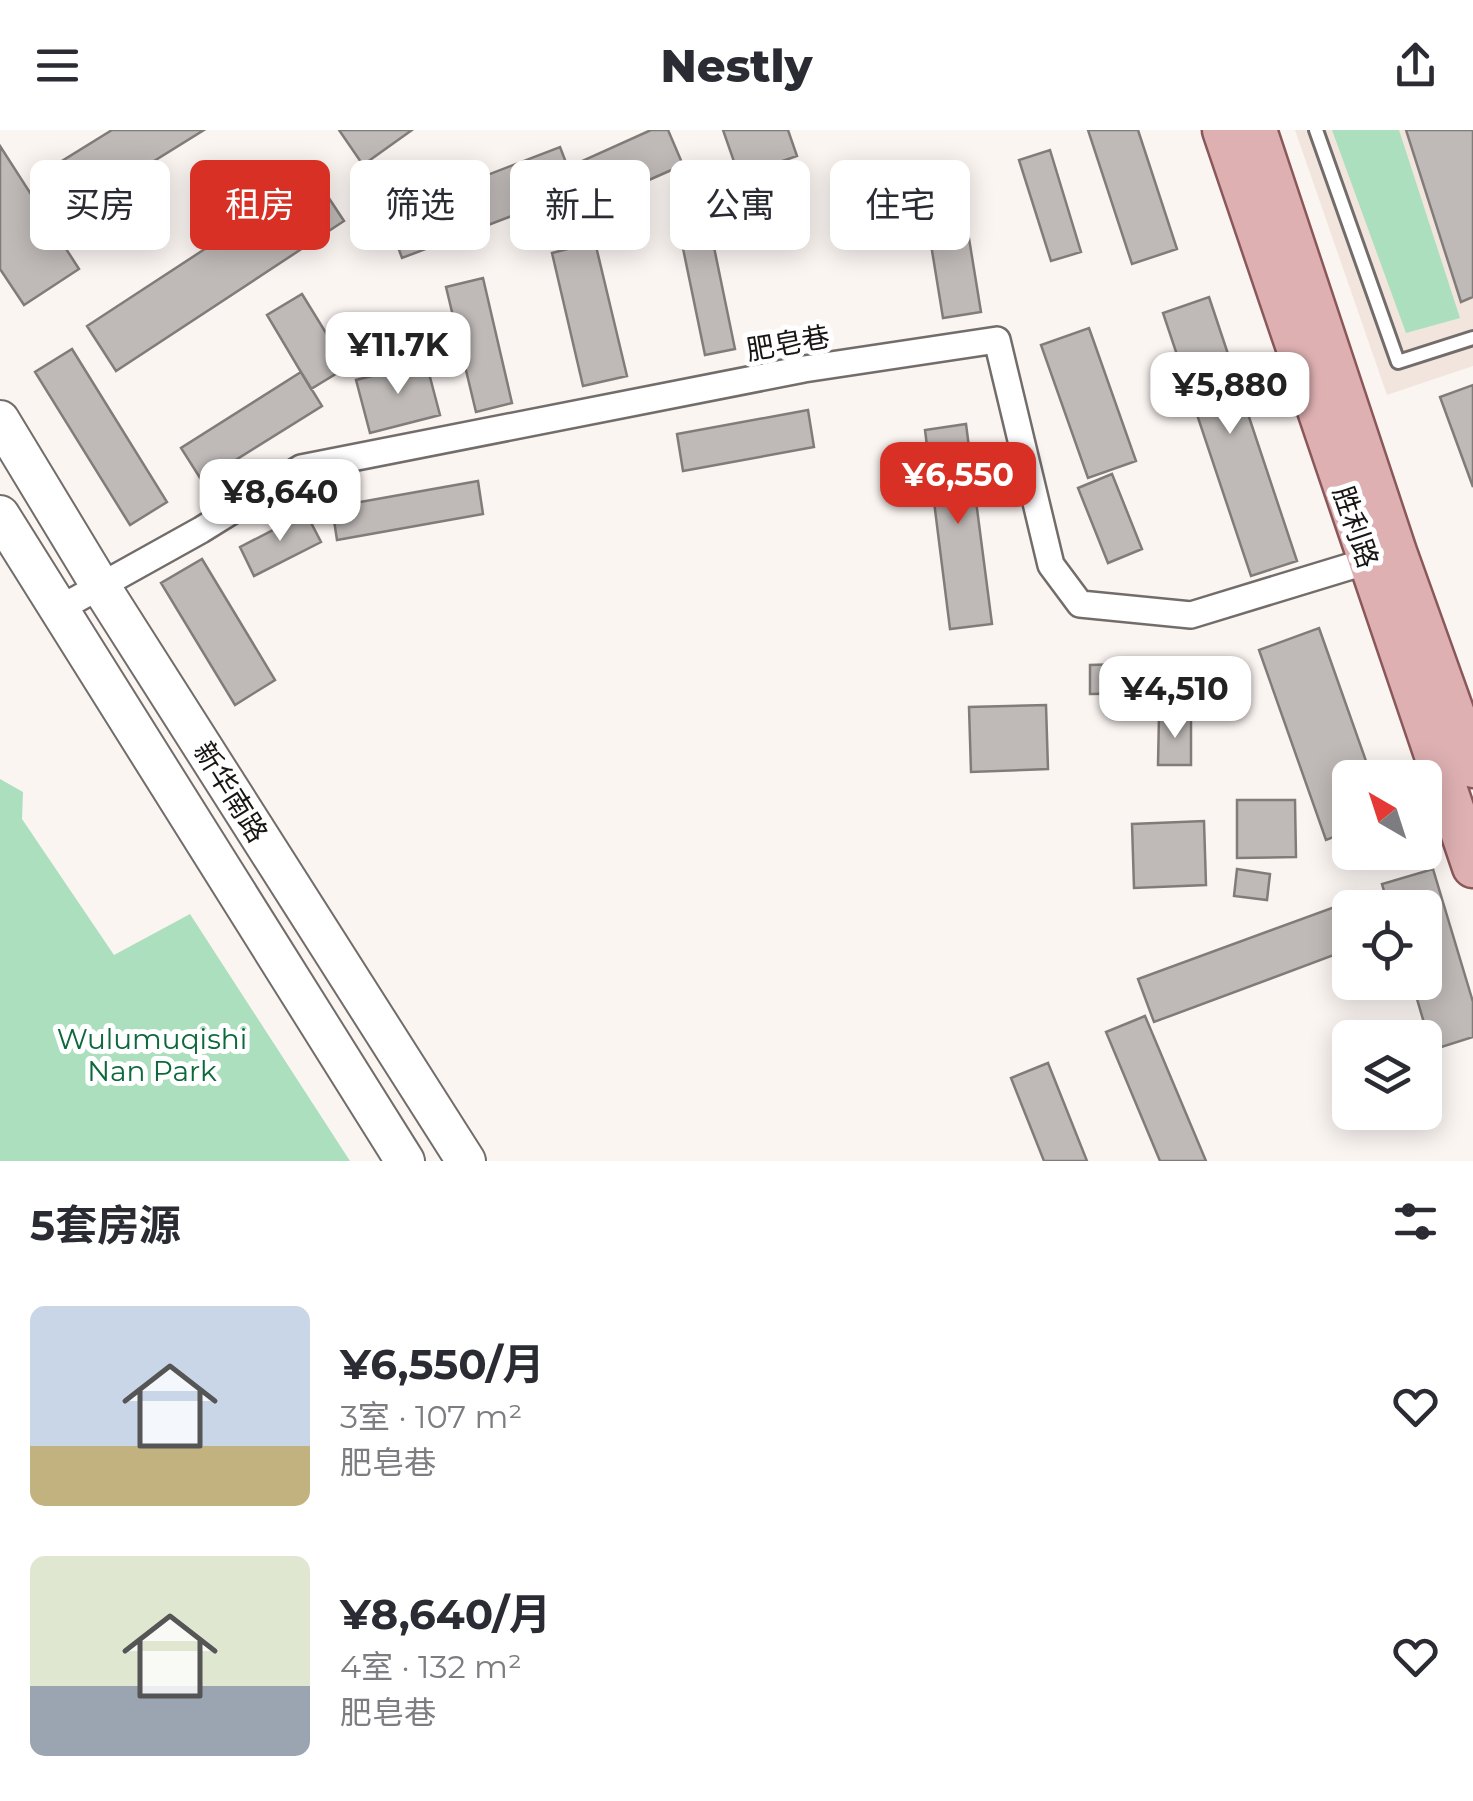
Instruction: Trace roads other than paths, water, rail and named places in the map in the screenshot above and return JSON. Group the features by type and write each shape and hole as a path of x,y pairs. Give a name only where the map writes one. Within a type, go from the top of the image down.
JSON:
{"main road":[{"name":"胜利路","path":"1222,130 1473,867"},
{"name":"胜利路","path":"1256,130 1396,552 1473,766"},
{"name":"新华南路","path":"0,420 101,588 466,1161"},
{"name":"新华南路","path":"0,515 405,1161"}],"street":[{"name":"肥皂巷","path":"59,609 301,468 804,370 997,340 1051,565 1080,604 1192,614 1368,560"}],"lane":[{"path":"1316,130 1398,362 1473,338"}],"park label":[{"name":"Wulumuqishi Nan Park","path":"152,1055"}]}
